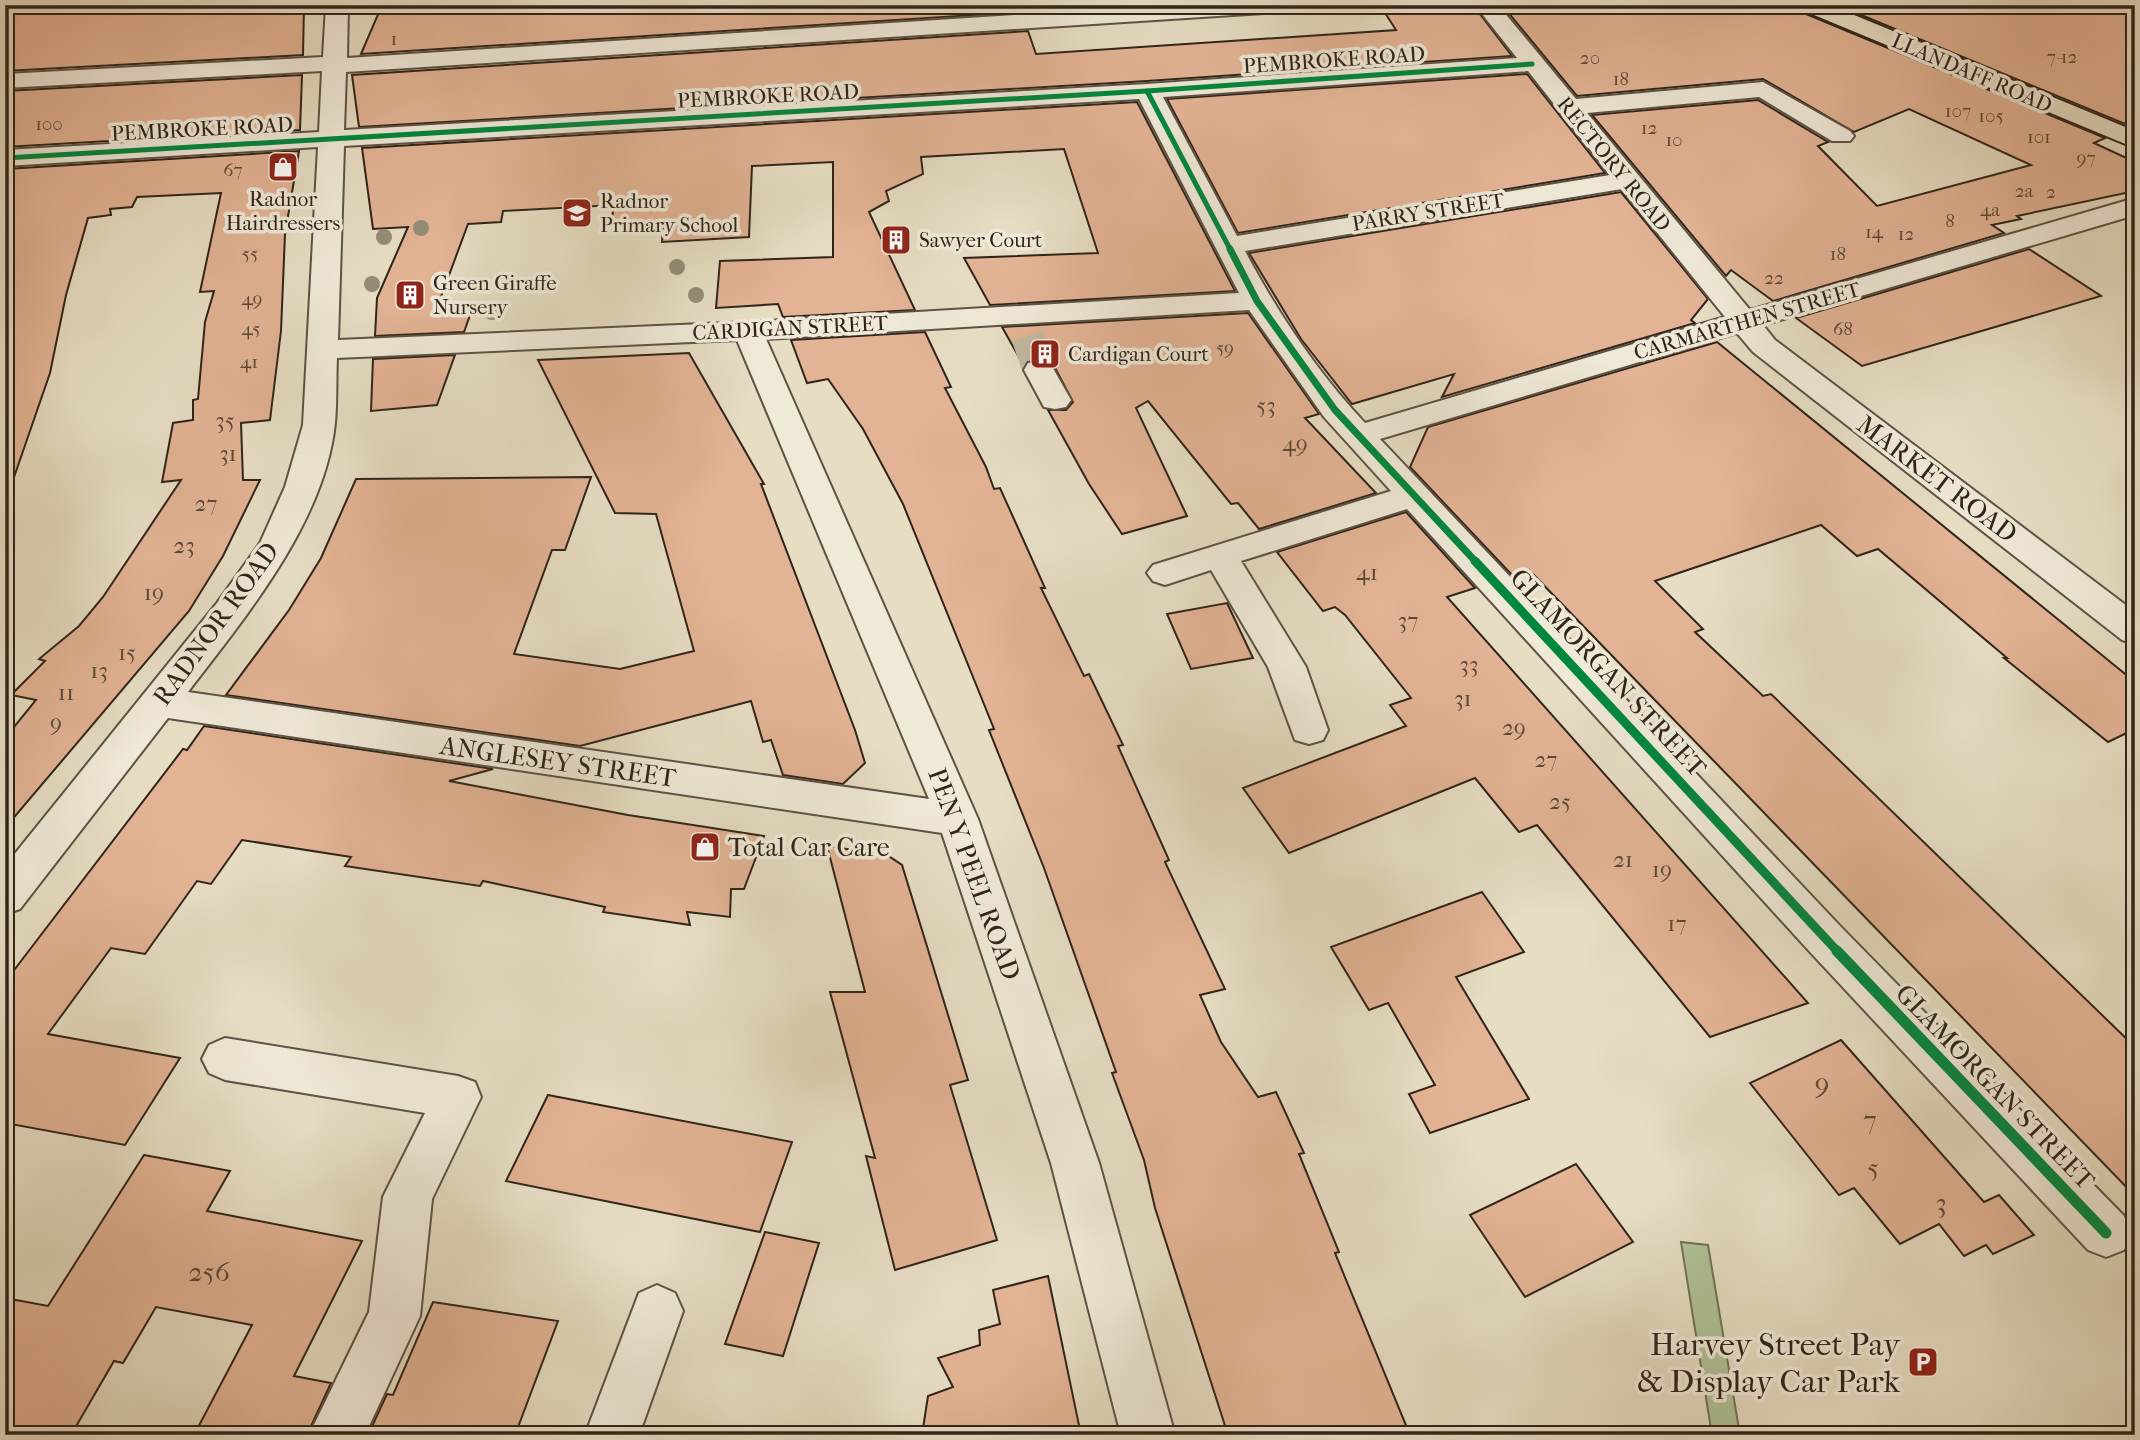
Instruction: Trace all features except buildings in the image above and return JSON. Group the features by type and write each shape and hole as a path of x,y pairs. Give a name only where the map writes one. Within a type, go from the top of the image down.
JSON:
{"main road":[{"name":"LLANDAFF ROAD","path":"1810,5 2135,141"}],"street":[{"name":"RADNOR ROAD","path":"5,897 230,612 276,546 302,487 319,425 337,5"},
{"path":"5,81 335,65 1279,5"},
{"name":"RECTORY ROAD","path":"1486,5 1742,323"},
{"name":"PEMBROKE ROAD","path":"5,158 1147,91 1532,64"},
{"path":"1568,107 1763,89 1841,136"},
{"name":"GLAMORGAN STREET","path":"1147,91 1257,301 1335,410 1826,940 2106,1233"},
{"name":"PARRY STREET","path":"1230,245 1626,180"},
{"name":"CARMARTHEN STREET","path":"1358,435 2135,206"},
{"name":"CARDIGAN STREET","path":"324,351 748,331 1025,324 1257,301"},
{"name":"MARKET ROAD","path":"1742,323 1764,346 2135,632"},
{"name":"PEN Y PEEL ROAD","path":"748,331 958,819 1075,1163 1148,1435"},
{"path":"1039,370 1055,400"},
{"path":"1165,573 1415,495"},
{"path":"1220,555 1287,667 1309,730"},
{"name":"ANGLESEY STREET","path":"158,702 958,819"},
{"path":"225,1059 458,1097 408,1197 394,1316 336,1435"},
{"path":"612,1435 657,1311"}],"green space":[{"path":"1681,1242 1708,1245 1740,1435 1712,1435"}],"tunnel":[{"path":"1027,336 1039,370"}],"cycle path":[{"path":"5,158 1147,91 1532,64"},
{"path":"1147,91 1257,301 1335,410 1826,940 2106,1233"}],"place":[{"name":"Radnor Hairdressers","path":"283,167"},
{"name":"Radnor Primary School","path":"577,213"},
{"name":"Sawyer Court","path":"896,240"},
{"name":"Green Giraffe Nursery","path":"410,295"},
{"name":"Cardigan Court","path":"1045,354"},
{"name":"Total Car Care","path":"705,847"},
{"name":"Harvey Street Pay & Display Car Park","path":"1923,1362"}]}
